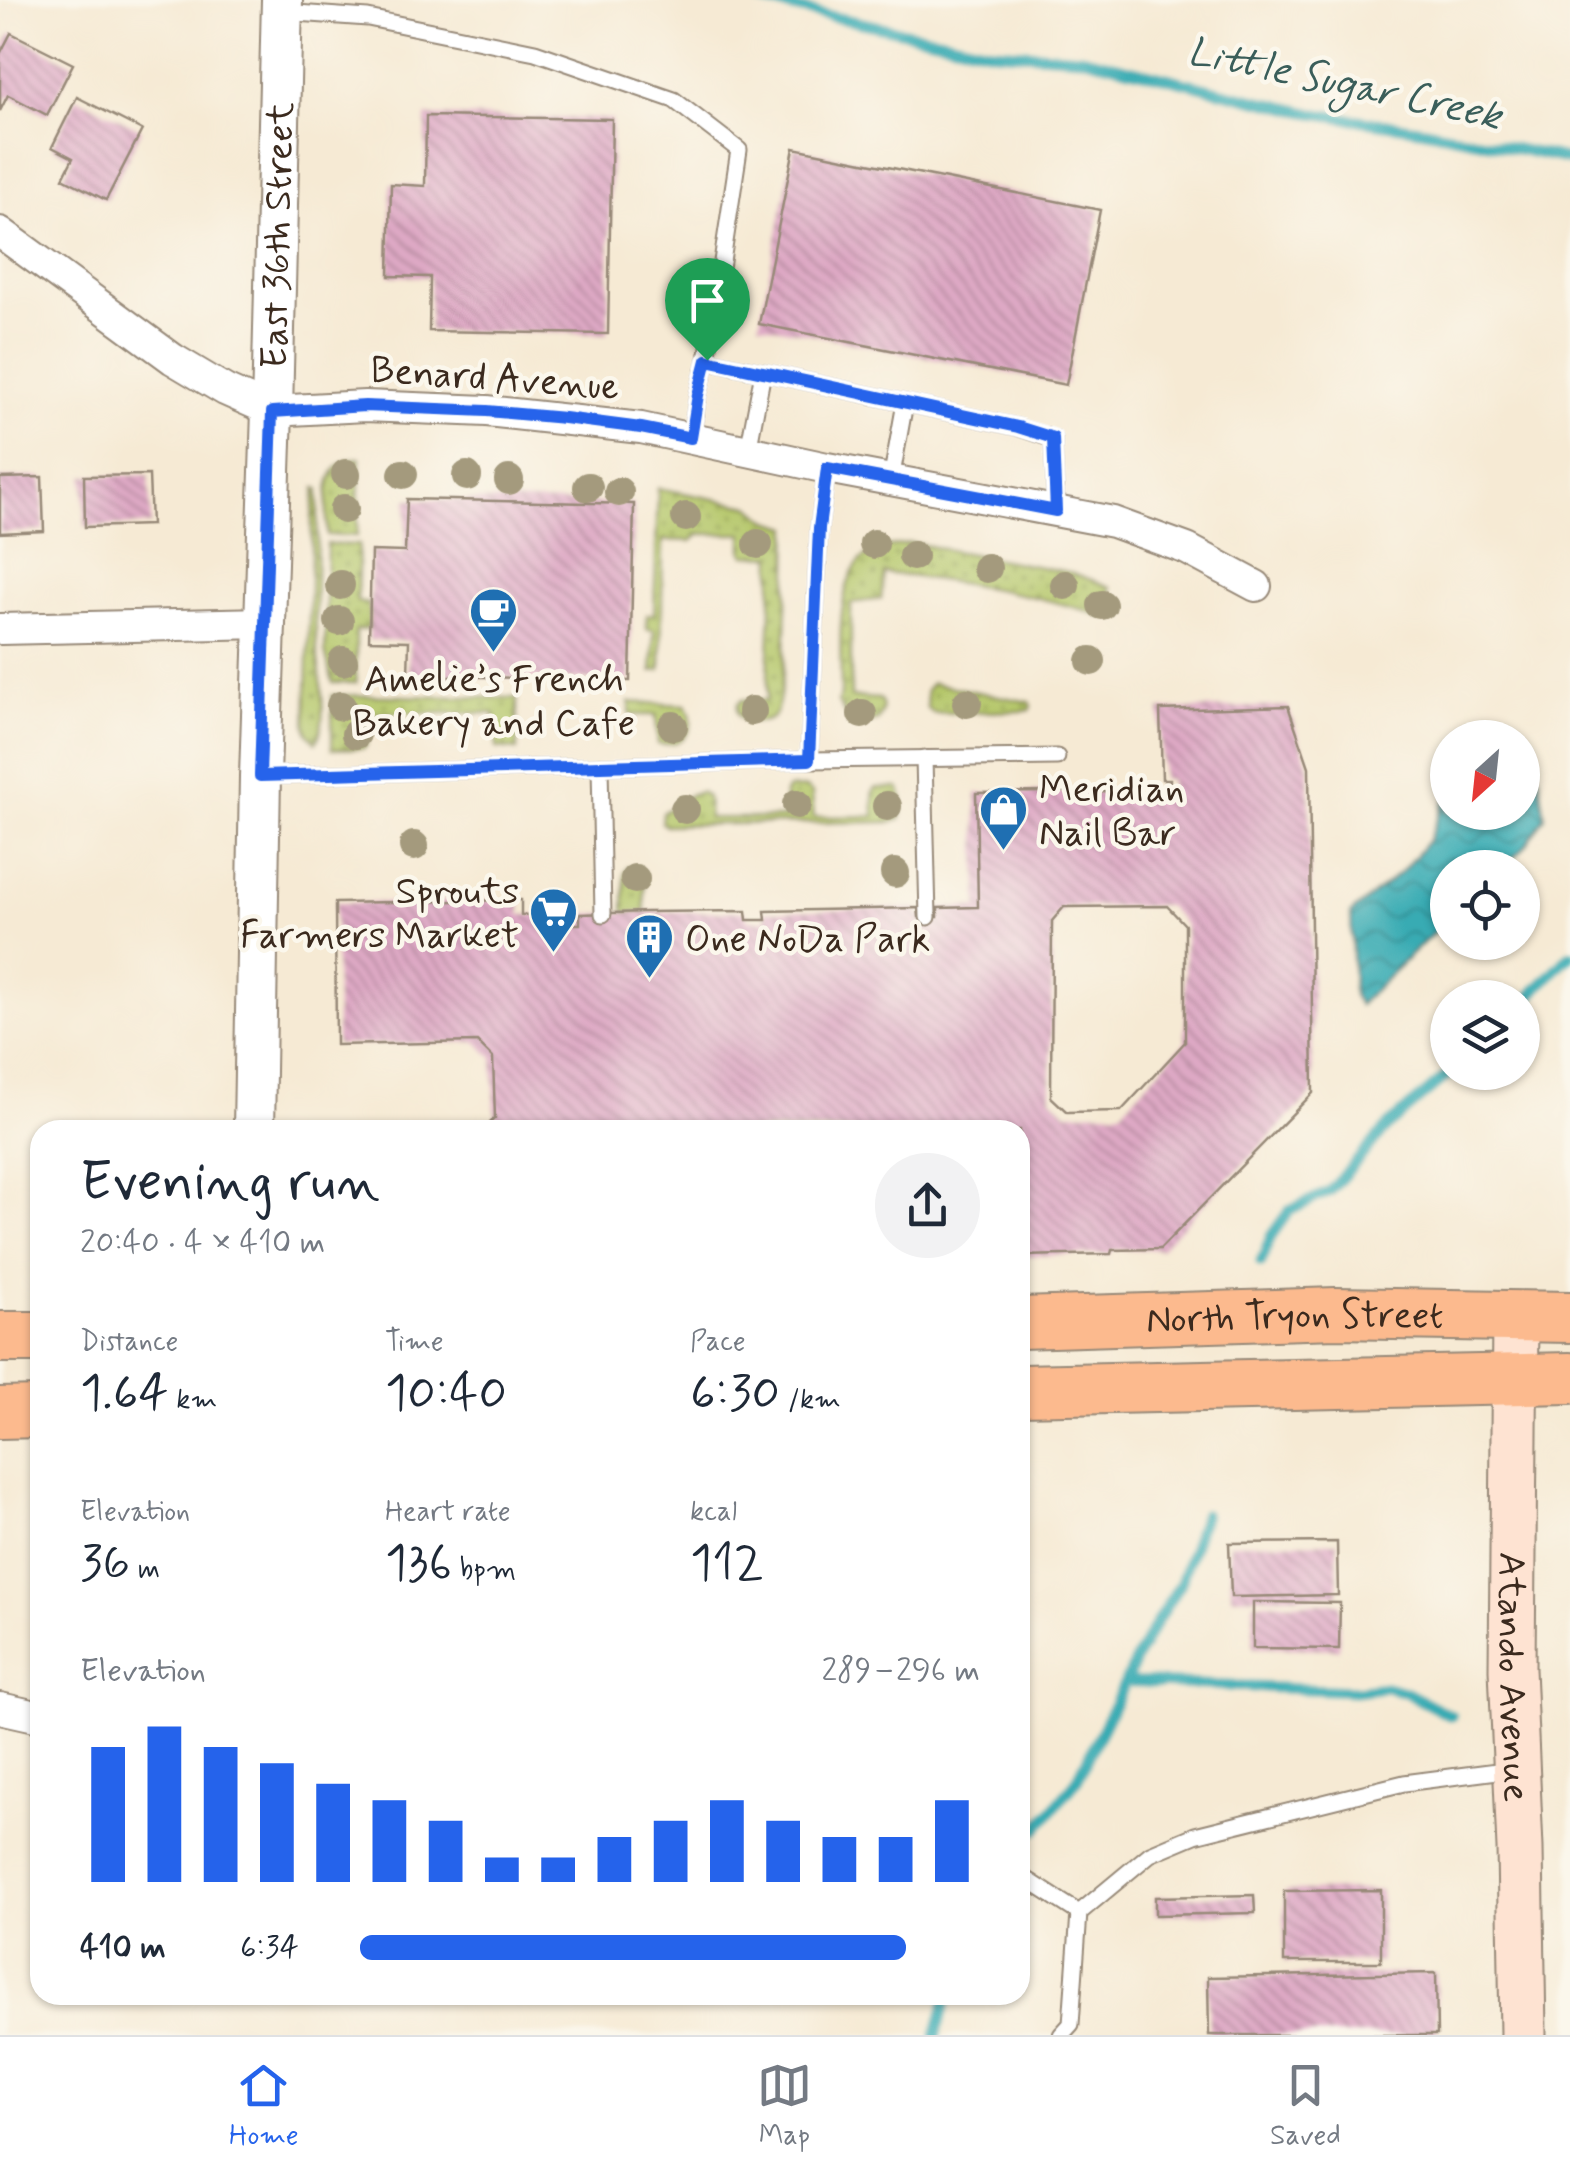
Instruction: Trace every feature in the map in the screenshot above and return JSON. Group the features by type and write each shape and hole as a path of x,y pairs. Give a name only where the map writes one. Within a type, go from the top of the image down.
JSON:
{"main road":[{"name":"North Tryon Street","path":"1030,1323 1336,1313 1570,1317"},
{"name":"Atando Avenue","path":"1515,1317 1512,1669 1524,2035"},
{"path":"0,1337 30,1336"},
{"name":"North Tryon Street","path":"1030,1390 1570,1378"},
{"path":"0,1413 30,1412"}],"street":[{"name":"East 36th Street","path":"254,1120 282,6"},
{"name":"Benard Avenue","path":"0,232 173,359 272,412 365,406 487,411 603,422 1113,522 1187,549 1256,586"},
{"path":"0,629 265,623"},
{"path":"0,1708 30,1715"}],"lane":[{"path":"282,6 368,18 535,52 674,100 739,150 691,438"},
{"path":"707,360 1018,427 1053,438 1056,511"},
{"path":"748,451 762,372"},
{"path":"891,480 905,403"},
{"path":"809,760 819,528 827,468"},
{"path":"260,776 1057,757"},
{"path":"924,758 928,917"},
{"path":"600,766 603,914"},
{"path":"1085,2035 1066,2030 1079,1912 1150,1854 1196,1835 1404,1784 1517,1768"},
{"path":"1030,1881 1079,1912"}],"green space":[{"path":"360,458 357,536 327,535 328,486 332,476 347,461"},
{"path":"316,488 316,636 323,705 316,742 306,724"},
{"path":"658,488 750,506 769,521 789,527 782,686 778,706 770,719 743,720 737,711 742,700 767,700 773,556 745,555 743,534 700,534 691,541 663,540 661,670 652,671 654,630 647,629 647,615 654,614"},
{"path":"912,543 1073,573 1111,587 1106,617 996,589 884,573 881,599 851,603 851,697 880,699 883,707 878,720 861,725 847,716 838,702 841,621 848,583 855,567 866,556 882,548"},
{"path":"327,544 359,545 357,602 370,604 369,629 356,630 356,683 333,683 325,652"},
{"path":"932,683 1030,702 1032,706 1024,711 933,713 927,708 926,690"},
{"path":"332,695 517,698 517,750 497,748 494,713 369,713 364,748 332,749"},
{"path":"630,702 686,705 690,728 682,739 658,744 656,715 630,715"},
{"path":"806,788 812,793 814,817 874,816 876,788 899,788 900,819 661,823 662,813 701,792 707,797 709,818 784,818 785,793 788,789"},
{"path":"628,867 644,872 645,912 624,913"}],"water":[{"path":"1540,783 1545,817 1540,824"},
{"path":"1433,830 1536,830 1522,850 1430,850 1430,936 1359,1005 1353,995 1351,913 1403,870"}],"building":[{"path":"11,33 73,64 47,115 8,95 0,111 0,54"},
{"path":"77,97 142,130 106,200 63,178 73,158 52,147"},
{"path":"426,116 612,119 608,334 429,331 430,277 389,276 391,184 425,186"},
{"path":"794,148 1100,210 1066,385 759,324"},
{"path":"149,475 151,525 85,527 84,476"},
{"path":"42,477 44,531 0,533 0,478"},
{"path":"407,499 634,504 630,681 408,675 409,641 369,640 371,551 405,552"},
{"name":"One NoDa Park","path":"1288,706 1309,767 1313,1093 1160,1249 1030,1256 1030,1120 493,1120 493,1058 477,1042 336,1045 335,903 521,900 521,915 562,914 561,924 580,924 580,914 645,912 746,911 747,920 766,920 765,911 918,908 919,917 938,917 938,908 978,907 976,793 1129,791 1129,798 1170,798 1170,779 1162,779 1160,710","holes":["1167,906 1185,925 1185,1042 1121,1111 1067,1112 1051,1097 1052,921 1064,907"]},
{"path":"1337,1542 1338,1595 1231,1597 1229,1543"},
{"path":"1253,1602 1340,1603 1339,1649 1253,1648"},
{"path":"1381,1890 1381,1962 1284,1962 1284,1891"},
{"path":"1254,1895 1255,1913 1155,1915 1155,1897"},
{"path":"1436,1973 1437,2035 1209,2035 1208,1977"}],"waterway":[{"name":"Little Sugar Creek","path":"755,0 993,51 1081,57 1305,112 1425,130 1570,160"},
{"path":"1540,986 1570,955"},
{"path":"1261,1262 1271,1236 1289,1211 1330,1191 1388,1126 1430,1090"},
{"path":"1036,1830 1077,1780 1144,1643 1181,1582 1204,1514"},
{"path":"1127,1682 1355,1691 1386,1687 1405,1692 1451,1716"},
{"path":"936,2035 945,2005"}],"place":[{"name":"Amelie’s French Bakery and Cafe","path":"494,654"},
{"name":"Meridian Nail Bar","path":"1004,852"},
{"name":"Sprouts Farmers Market","path":"554,954"},
{"name":"One NoDa Park","path":"650,980"}],"route":[{"path":"707,360 1018,427 1053,438 1056,511 827,468 819,528 809,760 260,776 272,412 365,406 487,411 641,428 691,438 707,360"}]}
